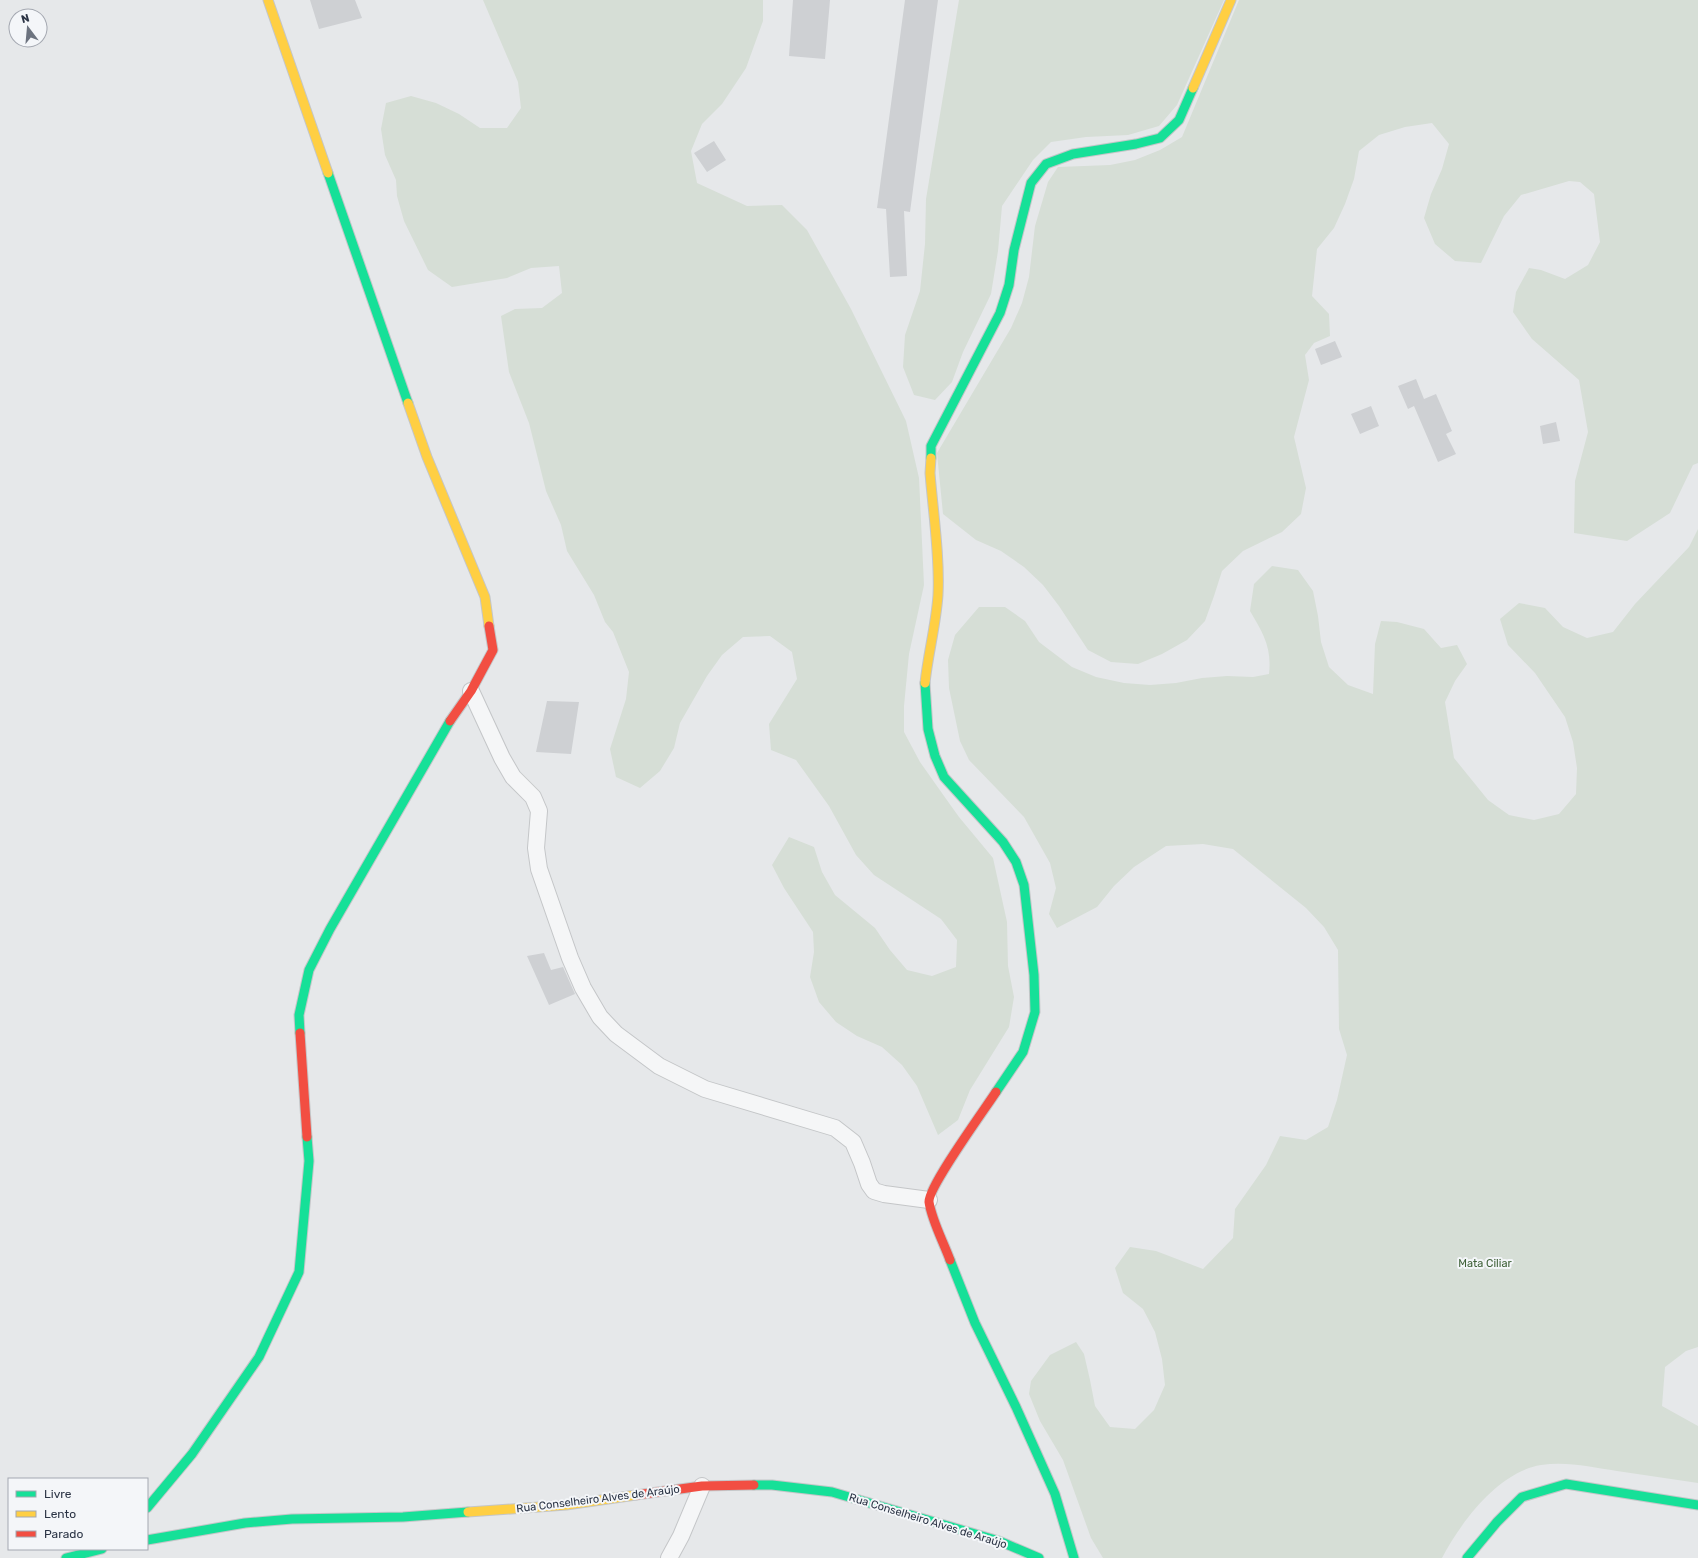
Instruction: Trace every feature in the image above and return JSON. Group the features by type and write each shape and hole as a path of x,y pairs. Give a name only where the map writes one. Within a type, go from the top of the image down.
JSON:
{"street":[{"path":"148,1507 192,1454 259,1357 299,1272 309,1161 299,1015 308,970 442,733 471,690 493,650 485,597 427,457 268,0"},
{"path":"1074,1558 1055,1494 1016,1407 975,1323 934,1218 929,1200 936,1181 1023,1052 1035,1012 1034,975 1024,885 1016,862 1003,842 944,777 935,756 928,729 925,690 927,662 938,596 938,573 930,474 931,446 1000,313 1010,285 1014,250 1031,183 1046,164 1073,154 1136,144 1160,138 1179,120 1231,0"},
{"path":"471,690 502,758 513,777 533,797 539,811 536,848 540,869 570,958 583,988 600,1017 616,1034 659,1066 705,1089 835,1128 853,1142 869,1184 874,1191 884,1194 929,1200"},
{"path":"1467,1558 1497,1522 1522,1497 1566,1484 1698,1505"},
{"name":"Rua Conselheiro Alves de Araújo","path":"148,1540 245,1523 292,1519 403,1517 566,1505 702,1486 772,1485 832,1492 999,1540 1039,1558"},
{"path":"670,1558 702,1486"},
{"path":"66,1558 98,1550"}],"green space":[{"path":"483,0 763,0 763,21 746,68 722,104 702,124 691,151 697,183 747,206 782,205 807,230 851,309 906,421 919,478 924,585 909,654 904,706 904,732 920,762 944,796 959,817 993,858 1007,922 1008,966 1014,997 1009,1027 970,1090 958,1120 938,1135 917,1086 902,1065 882,1047 857,1036 836,1022 819,1002 810,977 814,952 813,932 784,888 772,865 789,837 814,847 822,872 835,895 875,928 890,950 907,970 932,976 956,967 957,940 941,919 874,875 856,855 829,806 796,760 771,750 769,724 797,679 792,652 770,636 743,637 722,655 707,676 680,723 674,748 660,771 640,788 616,777 610,749 626,699 629,672 613,632 605,622 594,595 567,551 561,525 546,491 529,423 509,372 501,316 515,309 542,308 562,293 559,266 531,268 507,278 452,287 428,270 404,221 397,196 396,180 385,155 381,129 386,103 411,96 436,103 459,114 480,128 507,128 521,108 518,82"},
{"path":"959,0 1224,0 1177,105 1159,126 1128,135 1086,137 1051,142 1033,160 1002,206 998,251 991,294 963,352 952,382 935,400 914,395 903,367 905,335 920,291 925,244 926,199"},
{"path":"1239,0 1698,0 1698,463 1693,465 1670,513 1627,541 1574,533 1575,481 1588,432 1579,380 1532,339 1513,312 1516,292 1529,268 1541,270 1565,279 1588,265 1600,242 1594,194 1580,182 1569,181 1521,195 1504,216 1481,263 1455,261 1435,244 1424,218 1431,194 1442,169 1449,144 1432,123 1405,127 1379,135 1359,151 1354,179 1345,204 1334,228 1317,249 1312,296 1329,314 1330,336 1314,343 1305,355 1309,380 1294,437 1306,488 1301,514 1282,532 1243,551 1222,571 1205,621 1187,640 1162,654 1138,664 1111,662 1088,650 1059,606 1043,585 1024,567 1001,551 976,540 943,514 937,453 1011,328 1022,303 1029,277 1035,226 1048,182 1058,167 1110,165 1135,160 1160,150 1182,137"},
{"name":"Mata Ciliar","path":"1698,529 1698,1347 1686,1351 1665,1367 1662,1406 1698,1426 1698,1483 1589,1466 1569,1464 1541,1465 1510,1477 1482,1501 1459,1529 1442,1558 1103,1558 1091,1538 1063,1460 1040,1421 1029,1394 1031,1381 1050,1355 1076,1342 1084,1354 1095,1406 1110,1427 1135,1429 1154,1410 1165,1385 1162,1359 1155,1332 1143,1309 1123,1293 1115,1268 1130,1247 1156,1251 1203,1269 1233,1238 1235,1209 1266,1165 1280,1136 1306,1140 1328,1127 1337,1100 1347,1055 1339,1029 1338,950 1324,927 1306,908 1233,849 1203,844 1166,846 1134,867 1114,886 1097,907 1057,928 1049,914 1056,888 1050,863 1024,817 969,760 960,741 949,688 948,660 955,635 979,607 1005,607 1025,621 1039,642 1072,667 1096,677 1124,683 1150,685 1176,683 1202,678 1227,676 1253,677 1269,674 1270,664 1266,641 1250,611 1254,584 1272,566 1298,570 1313,591 1321,642 1329,667 1348,685 1373,694 1375,644 1381,621 1397,622 1424,629 1441,648 1457,645 1467,664 1455,681 1445,702 1454,758 1488,800 1509,815 1534,820 1559,814 1576,794 1577,768 1573,742 1565,717 1535,673 1508,645 1500,619 1519,603 1545,608 1563,627 1587,638 1613,632 1635,604 1689,547"}],"building":[{"path":"310,0 355,0 362,18 319,29"},
{"path":"793,0 830,0 825,59 789,56"},
{"path":"905,0 938,0 910,212 904,211 907,276 890,277 886,209 877,208"},
{"path":"714,141 726,160 707,172 694,153"},
{"path":"1335,341 1342,357 1321,365 1315,349"},
{"path":"1416,379 1424,399 1436,394 1452,431 1446,434 1456,454 1438,462 1414,406 1408,409 1398,386"},
{"path":"1371,406 1379,426 1360,434 1351,414"},
{"path":"1556,422 1560,441 1543,444 1540,426"},
{"path":"547,701 579,702 571,754 536,752"},
{"path":"544,953 551,970 563,967 575,994 549,1005 527,956"}],"traffic: fast":[{"path":"931,458 931,446 1000,313 1009,285 1014,250 1031,183 1046,164 1073,154 1136,144 1160,138 1179,120 1193,88"},
{"path":"328,173 408,403"},
{"path":"925,683 928,729 935,756 944,777 1003,842 1016,862 1024,885 1034,975 1035,1012 1023,1052 996,1092"},
{"path":"300,1033 299,1015 309,970 330,929 450,721"},
{"path":"148,1507 192,1454 259,1357 299,1272 309,1161 307,1137"},
{"path":"950,1260 975,1323 1016,1407 1055,1494 1074,1558"},
{"path":"1467,1558 1497,1522 1522,1497 1566,1484 1698,1505"},
{"path":"754,1485 772,1485 832,1492 999,1541 1039,1558"},
{"path":"148,1540 245,1523 292,1519 403,1517 468,1512"},
{"path":"66,1558 98,1550"}],"traffic: slow":[{"path":"268,0 328,173"},
{"path":"1193,88 1231,0"},
{"path":"408,403 427,457 485,597 489,626"},
{"path":"925,683 936,617 938,595 937,550 930,473 931,458"},
{"path":"468,1512 566,1505 636,1495"}],"traffic: jam":[{"path":"450,721 471,691 493,650 489,626"},
{"path":"300,1033 307,1137"},
{"path":"950,1260 930,1209 929,1202 931,1194 947,1165 996,1092"},
{"path":"636,1495 702,1486 754,1485"}]}
